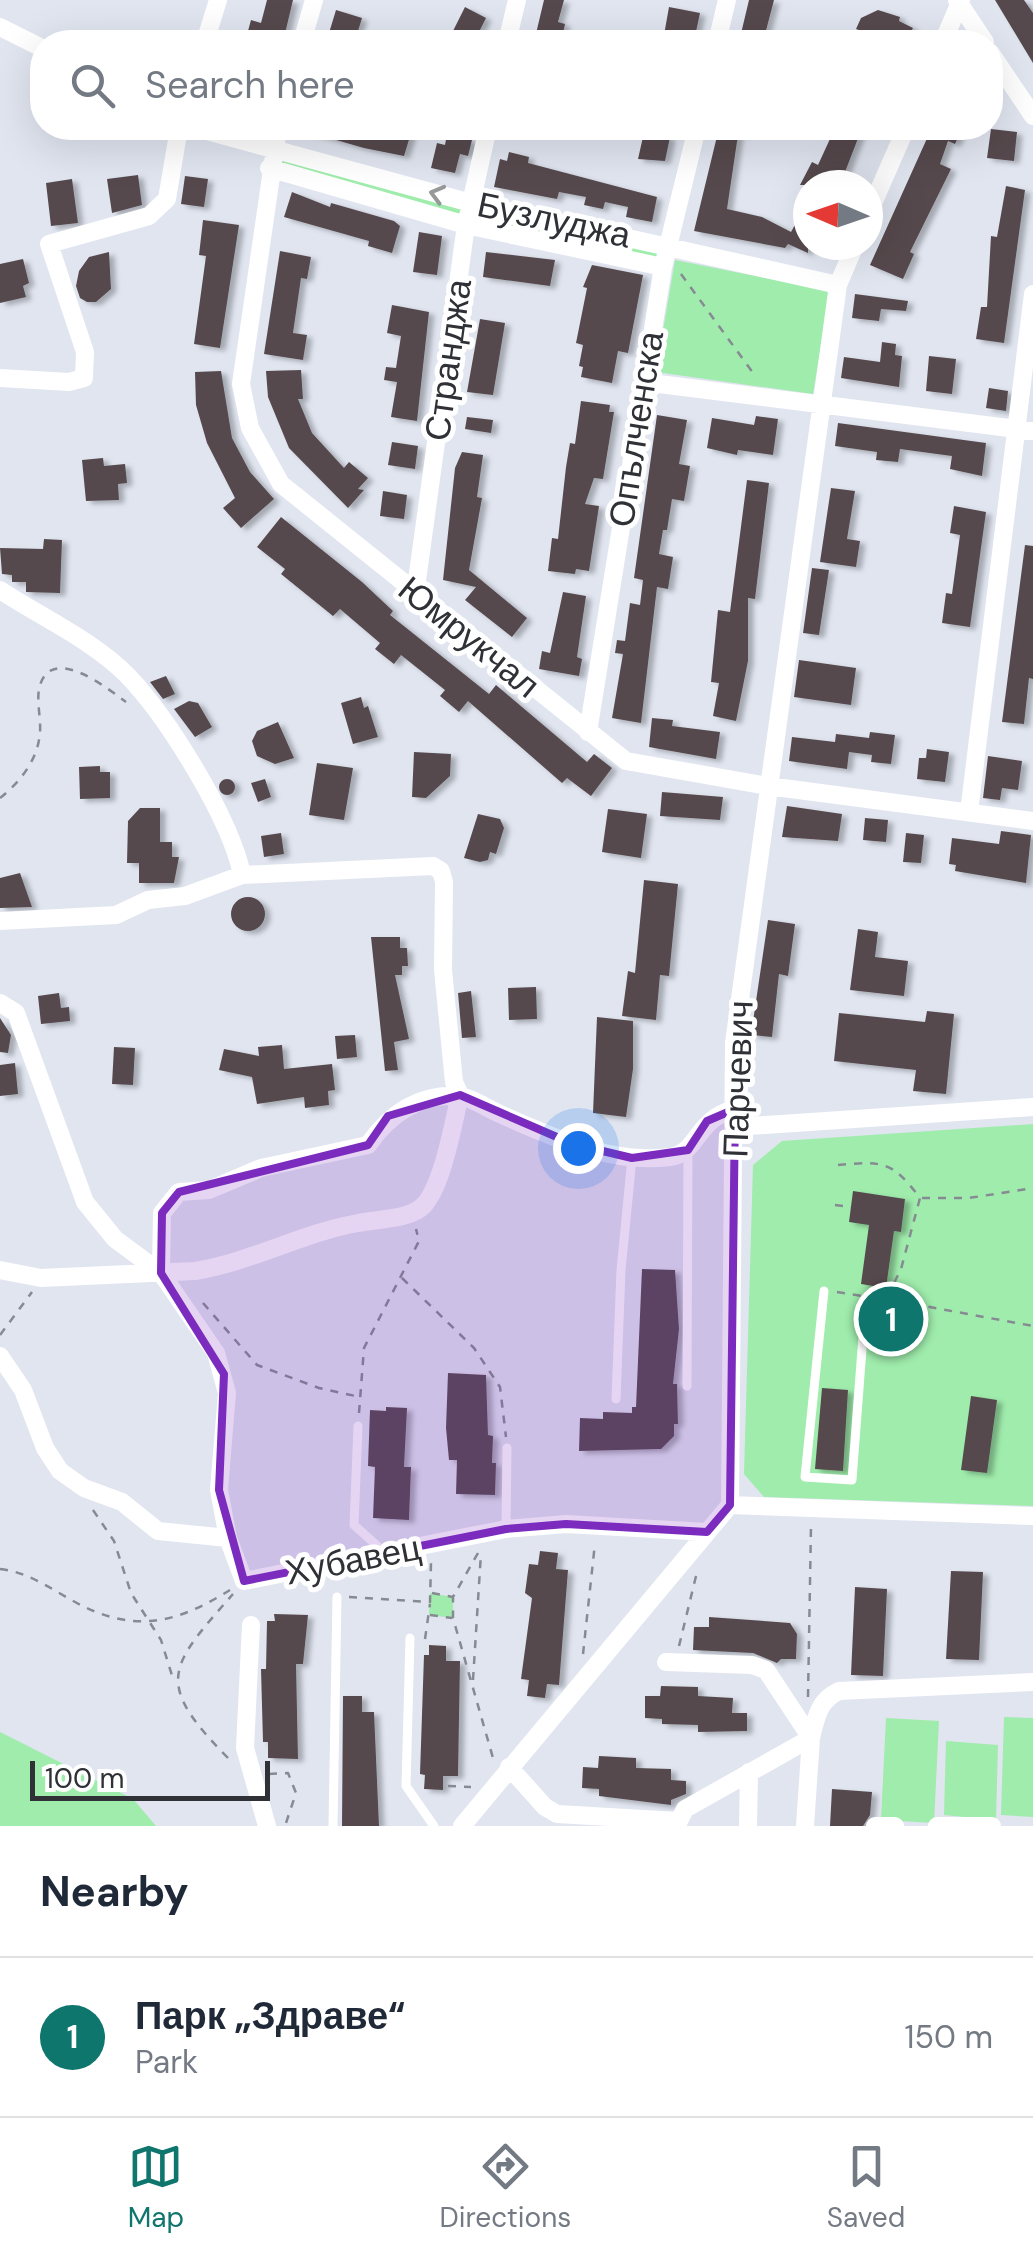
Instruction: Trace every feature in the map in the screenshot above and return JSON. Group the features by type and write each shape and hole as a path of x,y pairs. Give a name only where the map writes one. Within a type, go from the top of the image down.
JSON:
{"street":[{"path":"209,30 218,0"},
{"path":"305,30 314,0"},
{"path":"510,30 517,0"},
{"path":"720,30 727,0"},
{"path":"948,30 959,2"},
{"path":"959,2 976,30"},
{"path":"0,27 30,42"},
{"path":"1003,71 1033,116"},
{"path":"0,378 69,382 84,378 84,352 50,244 149,216 167,199 178,140"},
{"name":"Бузлуджа","path":"242,140 471,203 838,284"},
{"name":"Юмрукчал","path":"274,140 241,384 250,428 281,484 626,761 768,786 1033,821"},
{"name":"Странджа","path":"415,595 466,226 485,140"},
{"name":"Опълченска","path":"588,732 663,267 693,140"},
{"path":"883,181 901,140"},
{"name":"Бузлуджа","path":"269,168 466,226 663,267"},
{"name":"Парчевич","path":"730,1506 734,1044 820,404 838,284 848,260"},
{"path":"968,812 1025,430 1033,294"},
{"path":"643,382 1025,430"},
{"path":"0,590 114,664 156,714 236,845 242,875"},
{"path":"0,920 116,915 148,900 185,896 242,875 418,864 441,872 443,970 454,1082 460,1095 436,1181 427,1202 411,1214 337,1226 220,1267 41,1278 0,1270"},
{"path":"0,1004 16,1013 84,1202 115,1239 162,1273 204,1331 224,1374 227,1414 219,1490 228,1538 244,1581"},
{"path":"162,1273 162,1212 179,1192 209,1190 260,1168 368,1145 388,1116 414,1103 460,1095 573,1144 632,1158 674,1157 688,1150 707,1120 1033,1106"},
{"path":"0,1356 23,1390 51,1462 84,1488 122,1502 158,1531 228,1538"},
{"path":"462,1826 730,1506 1033,1516"},
{"name":"Хубавец","path":"244,1581 506,1529 597,1526 707,1532"},
{"path":"250,1625 245,1748 249,1776 267,1826"},
{"path":"670,1662 752,1665 766,1670 811,1738"},
{"path":"805,1826 811,1738 826,1696 839,1690 1033,1682"},
{"path":"499,1778 556,1814 679,1823 685,1808 811,1738"},
{"path":"748,1826 749,1772"},
{"path":"876,1826 894,1826"},
{"path":"937,1826 992,1826"}],"lane":[{"path":"687,1386 688,1150"},
{"path":"616,1398 620,1270 632,1158"},
{"path":"824,1290 805,1477 852,1480 864,1322 882,1298"},
{"path":"358,1426 354,1525 386,1553"},
{"path":"506,1529 508,1448"},
{"path":"333,1826 337,1597"},
{"path":"410,1638 406,1786 434,1826"}],"path":[{"path":"663,267 680,274 772,398"},
{"path":"0,798 20,779 36,752 39,688 44,676 56,669 86,675 129,704 156,714"},
{"path":"838,1165 875,1162 898,1168 920,1198"},
{"path":"920,1198 969,1198 1033,1188"},
{"path":"882,1298 896,1283 920,1198"},
{"path":"836,1205 851,1206"},
{"path":"358,1426 364,1348 419,1241 411,1214"},
{"path":"401,1277 474,1348 500,1388 508,1448"},
{"path":"0,1335 41,1278"},
{"path":"824,1290 1033,1326"},
{"path":"190,1294 205,1304 257,1365 319,1388 360,1396"},
{"path":"84,1488 114,1541 131,1594 149,1620 191,1714 225,1755 249,1776 288,1772 296,1793 285,1826"},
{"path":"808,1702 812,1508"},
{"path":"580,1686 597,1526"},
{"path":"410,1638 427,1639 432,1544"},
{"path":"448,1786 499,1778 472,1687 453,1618 454,1596 481,1547 472,1687"},
{"path":"0,1569 58,1590 100,1614 149,1620 173,1621 244,1581"},
{"path":"670,1662 698,1569"},
{"name":"Хубавец","path":"174,1683 176,1668 188,1648 244,1581"},
{"path":"430,1592 454,1596"},
{"path":"337,1597 430,1602"},
{"path":"429,1615 453,1618"}],"highlighted area":[{"path":"460,1095 573,1144 632,1158 688,1150 707,1121 735,1109 730,1505 707,1532 566,1524 506,1529 244,1581 219,1490 224,1374 161,1273 162,1213 179,1192 368,1145 388,1116"}],"green space":[{"path":"272,148 669,245 663,267 269,168"},
{"path":"675,260 830,291 813,394 656,372"},
{"path":"1033,1124 1033,1506 764,1497 744,1474 753,1165 782,1141"},
{"path":"430,1593 453,1597 453,1618 429,1615"},
{"path":"1004,1717 1033,1718 1033,1817 1001,1815"},
{"path":"886,1718 939,1721 934,1823 881,1820"},
{"path":"0,1732 133,1799 156,1826 0,1826"},
{"path":"946,1741 998,1745 996,1820 944,1815"}],"building":[{"path":"267,0 293,0 286,30 248,30 251,20 261,23"},
{"path":"544,0 564,0 558,22 565,24 564,30 537,30"},
{"path":"749,0 774,0 766,30 742,30"},
{"path":"995,0 1024,0 1033,13 1033,63"},
{"path":"465,7 486,18 480,30 454,30"},
{"path":"669,7 700,13 696,30 665,30"},
{"path":"336,10 362,18 358,30 330,30"},
{"path":"878,10 900,17 899,21 913,28 859,30 861,18"},
{"path":"1003,130 1017,132 1014,161 987,158 989,140 1003,140"},
{"path":"336,140 409,140 404,156"},
{"path":"446,140 472,140 468,156 460,154 455,173 431,168 437,143 445,145"},
{"path":"642,140 669,140 665,161 638,159"},
{"path":"716,140 737,140 727,209 762,217 791,232 793,228 793,246 788,244 785,248 694,231"},
{"path":"829,140 857,140 846,170 808,170 812,162 818,165"},
{"path":"926,140 957,140 955,144 948,141 940,164 951,169 910,252 914,254 903,279 870,265 872,260 883,260 883,236"},
{"path":"509,152 529,157 528,163 657,197 652,222 626,217 628,207 605,202 603,209 584,205 586,197 559,192 557,199 494,187 500,159 507,161"},
{"path":"138,175 142,205 112,213 107,179"},
{"path":"185,176 208,179 204,207 181,204"},
{"path":"72,179 78,223 51,226 46,183"},
{"path":"1006,186 1025,190 1004,343 976,339 981,307 987,307 991,236 997,237"},
{"path":"292,192 330,207 331,203 394,221 400,226 392,253 368,246 369,241 284,217"},
{"path":"203,220 239,225 220,348 194,344 206,256 199,255"},
{"path":"419,232 442,236 437,275 413,272"},
{"path":"280,251 311,257 307,279 301,278 293,333 307,335 303,360 264,354"},
{"path":"109,252 111,289 96,302 87,302 80,298 76,286 79,271 89,257"},
{"path":"486,252 555,260 550,286 483,277"},
{"path":"23,259 29,283 23,286 26,297 0,303 0,264"},
{"path":"592,265 643,275 628,353 618,351 612,383 581,377 583,367 579,366 583,345 576,343 587,288 583,287"},
{"path":"855,294 908,301 906,311 881,309 879,321 852,318"},
{"path":"392,305 429,312 417,421 391,417 397,382 384,380 386,367 396,368 401,336 387,333"},
{"path":"480,319 505,323 493,395 467,392"},
{"path":"882,342 896,344 895,355 902,356 899,387 841,378 844,357 880,362"},
{"path":"929,356 956,359 952,394 926,391"},
{"path":"301,370 303,399 298,399 312,433 344,468 349,462 368,478 358,489 364,490 348,508 289,448 268,397 266,371"},
{"path":"221,371 232,438 250,472 274,499 241,528 223,508 235,498 207,443 196,405 195,372"},
{"path":"989,388 1008,391 1006,411 986,408"},
{"path":"581,401 610,405 609,412 614,412 603,479 594,478 585,504 599,506 589,571 548,571 552,538 558,539 570,443 575,444"},
{"path":"657,415 687,420 679,464 690,466 684,501 672,499 667,530 663,530 659,554 673,557 668,589 657,587 641,723 612,718 623,654 615,653 617,640 625,641 630,603 640,605 643,580 634,578"},
{"path":"756,416 778,419 773,455 738,450 737,455 707,448 712,418 754,425"},
{"path":"467,417 493,420 491,433 465,429"},
{"path":"838,423 986,443 982,476 950,469 952,456 900,449 898,462 876,460 877,452 835,446"},
{"path":"392,442 418,446 415,469 388,465"},
{"path":"462,452 483,455 477,497 482,498 469,570 527,618 512,637 465,600 476,587 443,580 455,468"},
{"path":"103,458 104,466 125,464 127,483 118,484 119,500 86,501 82,460"},
{"path":"747,480 769,483 755,599 748,598 748,661 736,721 713,716 719,683 711,682 718,610 730,612"},
{"path":"831,488 855,491 847,539 860,541 856,567 820,562"},
{"path":"383,491 407,495 404,519 380,516"},
{"path":"954,506 986,512 970,627 942,623 946,593 952,594 960,535 950,533"},
{"path":"281,517 362,582 393,611 390,615 489,694 496,685 587,762 594,754 612,768 591,796 567,778 562,783 468,701 459,712 440,696 445,690 401,655 394,664 375,649 380,643 340,609 333,616 281,574 285,569 257,547"},
{"path":"44,539 62,540 60,593 26,592 26,582 12,582 12,575 2,574 0,548 43,549"},
{"path":"1025,545 1033,546 1033,679 1029,678 1024,724 1002,722"},
{"path":"812,568 829,570 819,635 803,633"},
{"path":"563,592 586,596 577,657 582,659 579,676 539,669 542,651 550,653"},
{"path":"799,660 856,668 851,705 794,697"},
{"path":"166,676 175,694 163,699 150,682"},
{"path":"361,697 378,737 353,744 341,703"},
{"path":"189,701 198,703 212,727 195,737 174,709"},
{"path":"652,718 673,720 672,726 720,732 716,759 649,747"},
{"path":"278,722 294,758 275,764 257,756 252,741 257,731"},
{"path":"870,732 895,735 891,764 871,762 872,755 849,752 847,769 789,761 792,737 835,742 836,734 869,738"},
{"path":"927,749 949,752 945,782 917,779 919,758 926,758"},
{"path":"414,752 451,754 450,776 426,798 412,797"},
{"path":"988,756 1022,761 1018,790 1002,788 1000,800 983,798"},
{"path":"317,763 353,768 344,820 309,815"},
{"path":"100,766 100,772 110,772 110,798 80,799 79,767"},
{"path":"227,779 235,787 227,795 219,787"},
{"path":"265,779 271,797 258,802 251,783"},
{"path":"662,792 723,797 720,820 660,816"},
{"path":"787,806 842,814 838,841 782,837"},
{"path":"140,808 160,808 160,842 172,842 172,857 179,857 174,883 139,883 139,863 127,863 128,821"},
{"path":"608,809 647,814 641,858 602,852"},
{"path":"478,814 500,819 504,828 496,854 490,852 488,860 480,862 464,858"},
{"path":"865,818 888,820 886,842 863,840"},
{"path":"1001,831 1031,835 1026,883 955,871 956,865 949,864 952,838 999,844"},
{"path":"281,833 284,854 264,857 261,836"},
{"path":"906,833 924,835 921,863 903,862"},
{"path":"20,873 32,907 0,908 0,878"},
{"path":"644,880 678,884 669,976 660,975 656,1020 622,1016 628,971 635,973"},
{"path":"248,897 260,902 265,914 260,926 248,931 236,926 231,914 236,902"},
{"path":"768,920 795,924 788,976 779,974 772,1037 751,1035"},
{"path":"858,929 878,932 875,957 908,961 904,996 850,990"},
{"path":"371,937 400,937 400,948 407,948 408,966 402,966 402,975 395,975 409,1039 394,1042 398,1070 385,1071"},
{"path":"536,987 537,1019 509,1020 508,988"},
{"path":"471,991 476,1037 462,1038 458,993"},
{"path":"59,993 61,1008 69,1007 70,1021 41,1024 38,996"},
{"path":"927,1011 954,1014 946,1094 913,1091 916,1070 834,1061 839,1013 925,1022"},
{"path":"597,1017 633,1021 633,1069 626,1117 593,1113"},
{"path":"0,1018 11,1035 8,1053 0,1052"},
{"path":"355,1035 357,1057 337,1059 335,1036"},
{"path":"282,1045 284,1069 332,1064 335,1090 328,1091 329,1105 305,1108 304,1097 257,1104 252,1077 219,1070 224,1049 259,1056 258,1047"},
{"path":"114,1047 135,1048 133,1085 112,1084"},
{"path":"15,1063 18,1094 0,1096 0,1065"},
{"path":"853,1191 905,1199 901,1232 894,1231 886,1288 861,1284 869,1225 849,1222"},
{"path":"642,1269 675,1270 679,1329 673,1384 677,1384 678,1424 674,1424 674,1436 661,1449 579,1451 580,1418 603,1419 603,1412 632,1413 632,1407 636,1407"},
{"path":"448,1373 486,1375 488,1435 493,1436 492,1463 496,1463 495,1495 456,1494 457,1460 449,1460 446,1428"},
{"path":"822,1388 848,1390 843,1471 815,1469"},
{"path":"971,1396 997,1400 987,1473 961,1470"},
{"path":"386,1407 407,1408 404,1467 411,1467 409,1520 373,1518 375,1467 368,1466 370,1410 386,1411"},
{"path":"540,1551 558,1553 556,1569 568,1570 559,1685 547,1684 545,1698 527,1696 529,1680 521,1679 532,1598 525,1593 529,1564 538,1565"},
{"path":"951,1571 983,1572 979,1660 946,1659"},
{"path":"855,1587 887,1589 883,1676 851,1675"},
{"path":"274,1614 308,1615 303,1664 296,1664 298,1759 268,1758 268,1742 263,1742 261,1669 266,1669 267,1621 275,1621"},
{"path":"709,1617 790,1623 797,1634 796,1659 781,1659 777,1663 753,1653 693,1650 694,1627 709,1627"},
{"path":"429,1645 446,1646 446,1661 460,1661 458,1776 443,1776 443,1790 424,1789 425,1775 420,1774 424,1655 429,1655"},
{"path":"661,1686 698,1687 698,1696 733,1698 732,1713 747,1713 747,1731 698,1732 698,1725 662,1724 662,1719 645,1718 645,1696 660,1696"},
{"path":"343,1696 362,1696 362,1712 374,1712 379,1826 342,1826"},
{"path":"599,1756 636,1758 636,1768 671,1769 671,1780 686,1781 686,1794 671,1800 671,1805 599,1796 599,1789 582,1788 583,1767 598,1768"},
{"path":"832,1789 872,1792 870,1815 863,1826 830,1826"}],"place":[{"name":"Парк „Здраве“","path":"891,1319"}]}
